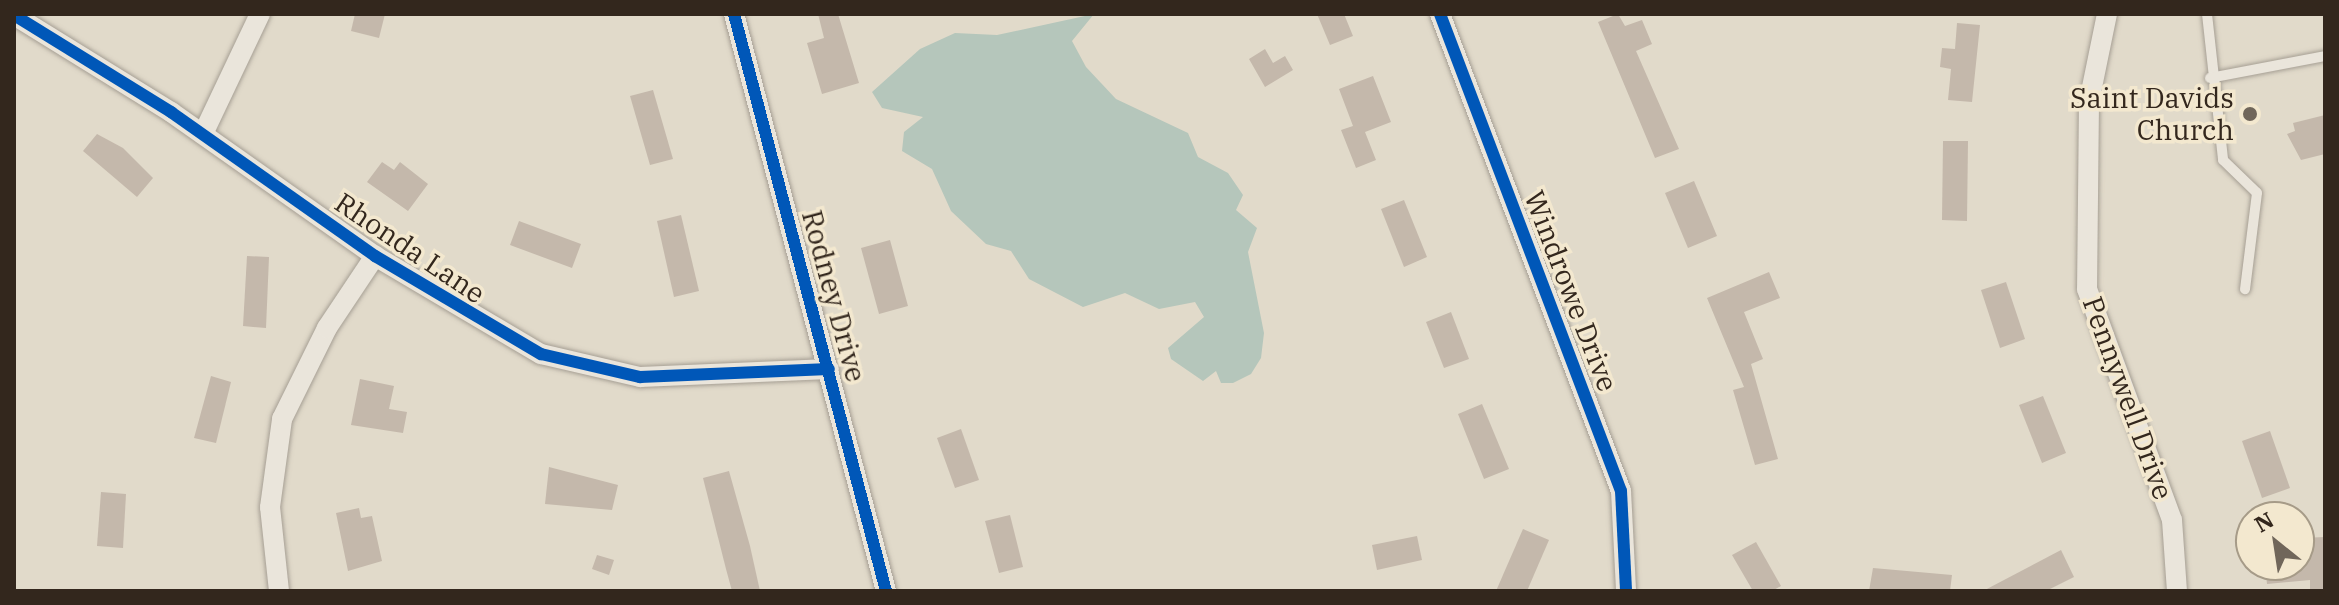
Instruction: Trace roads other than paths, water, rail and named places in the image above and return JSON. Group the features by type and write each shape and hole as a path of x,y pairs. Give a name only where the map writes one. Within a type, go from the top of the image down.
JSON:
{"street":[{"path":"203,134 260,14"},
{"name":"Rodney Drive","path":"734,14 886,591"},
{"name":"Windrowe Drive","path":"1440,14 1621,491 1626,591"},
{"name":"Pennywell Drive","path":"2107,14 2089,102 2087,289 2172,520 2177,591"},
{"name":"Rhonda Lane","path":"14,15 203,134 375,256 522,345 603,373 829,369"},
{"path":"279,591 270,507 282,419 327,328 375,256"}],"lane":[{"path":"2207,14 2210,78 2223,160 2257,193 2245,289"},
{"path":"2210,78 2325,56"}],"place":[{"name":"Saint Davids Church","path":"2250,114"}]}
